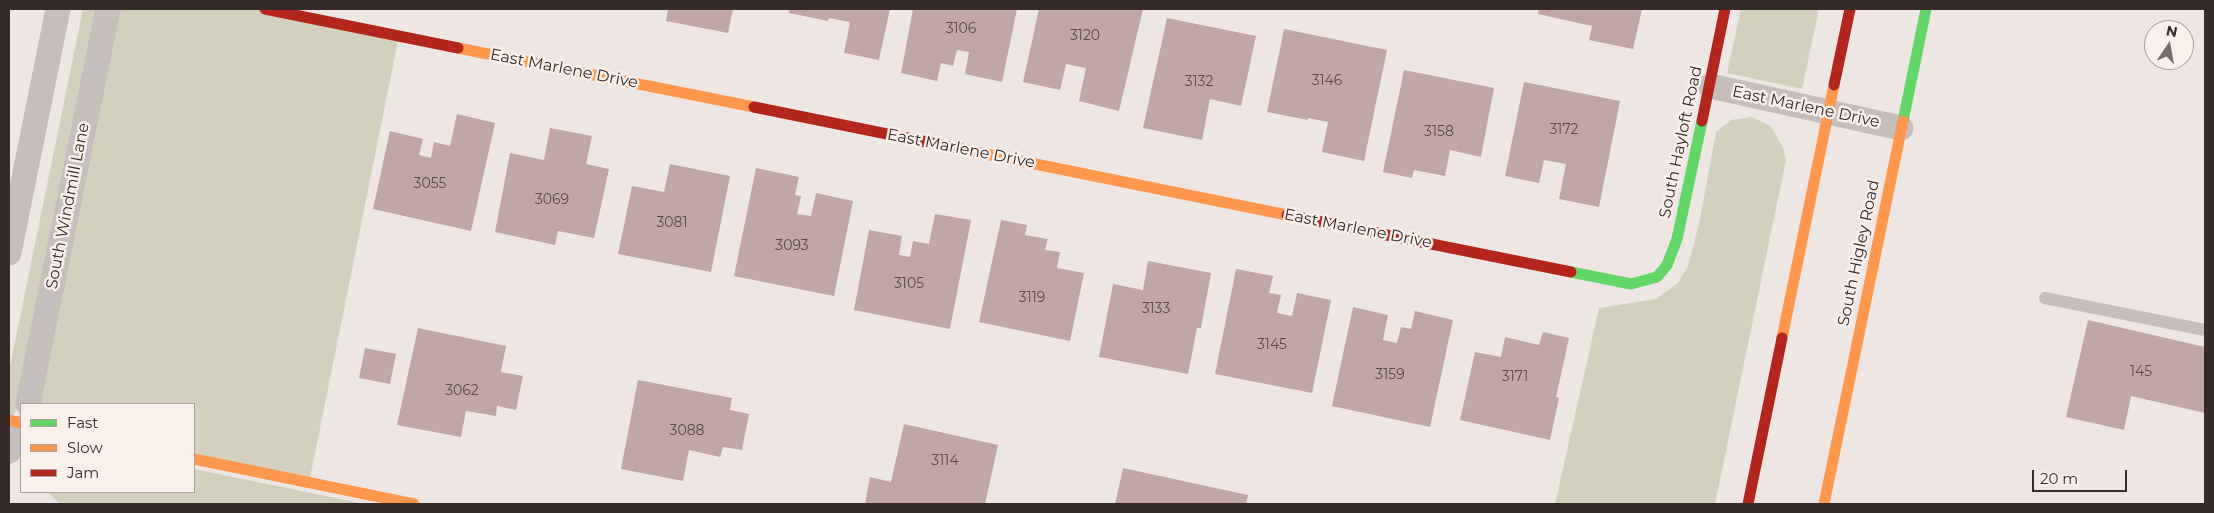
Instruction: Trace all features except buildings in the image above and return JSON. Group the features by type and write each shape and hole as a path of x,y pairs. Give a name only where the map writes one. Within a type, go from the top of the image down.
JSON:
{"street":[{"path":"9,253 58,9"},
{"name":"South Windmill Lane","path":"28,403 108,9"},
{"name":"East Marlene Drive","path":"265,9 1609,280 1630,284 1657,277"},
{"name":"South Hayloft Road","path":"1657,277 1667,265 1677,239 1725,9"},
{"path":"1748,504 1850,9"},
{"name":"South Higley Road","path":"1824,504 1926,9"},
{"name":"East Marlene Drive","path":"1710,86 1902,128"},
{"path":"9,451 20,430"},
{"path":"195,458 414,504"}],"lane":[{"path":"2045,298 2205,330"}],"shaded area":[{"path":"83,9 265,9 399,36 309,483 195,459 195,403 20,403 9,420 9,371"},
{"path":"1741,9 1819,9 1802,89 1727,73"},
{"path":"1752,117 1771,126 1783,148 1786,160 1715,504 1555,504 1599,308 1656,299 1678,283 1688,266 1699,224 1716,132 1731,120"},
{"path":"195,469 365,504 60,504 48,493 195,493"}],"traffic: fast":[{"path":"1903,121 1926,9"},
{"path":"1571,272 1631,284 1657,277 1667,265 1677,239 1702,121"}],"traffic: slow":[{"path":"458,48 754,107"},
{"path":"1782,338 1834,85"},
{"path":"1824,504 1903,121"},
{"path":"966,150 1287,215"},
{"path":"9,420 20,423"},
{"path":"195,459 414,504"}],"traffic: jam":[{"path":"265,9 458,48"},
{"path":"1702,121 1725,9"},
{"path":"1834,85 1850,9"},
{"path":"754,107 966,150"},
{"path":"1287,215 1571,272"},
{"path":"1748,504 1782,338"}]}
